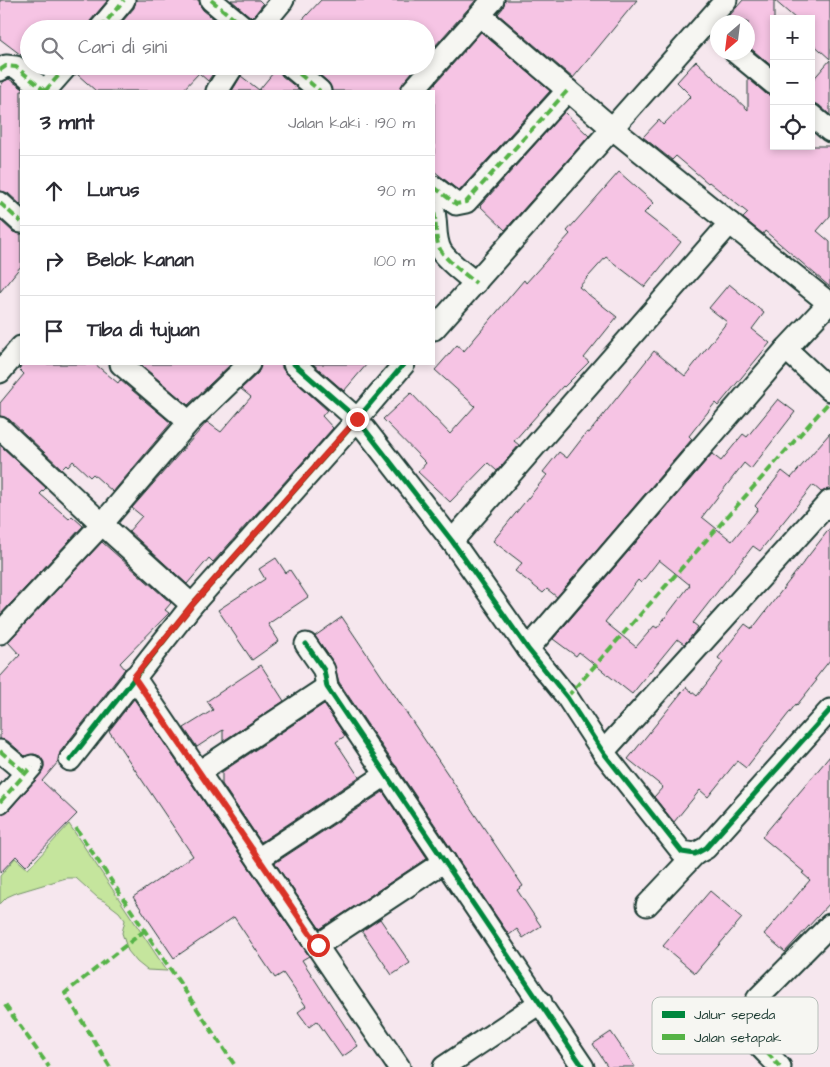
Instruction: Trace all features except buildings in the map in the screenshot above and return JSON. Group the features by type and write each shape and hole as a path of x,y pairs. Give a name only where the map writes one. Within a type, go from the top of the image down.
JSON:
{"street":[{"path":"107,20 124,0"},
{"path":"211,0 235,20"},
{"path":"266,20 283,0"},
{"path":"718,15 726,0"},
{"path":"435,65 486,7 568,90 613,129 830,303 786,349 528,648"},
{"path":"435,329 613,129 710,32"},
{"path":"745,60 770,81"},
{"path":"0,70 6,66 16,67 20,70"},
{"path":"26,75 44,90"},
{"path":"46,90 59,75"},
{"path":"218,90 227,75"},
{"path":"301,75 319,90"},
{"path":"413,90 426,75"},
{"path":"435,187 456,204 466,202 568,90"},
{"path":"815,119 830,131"},
{"path":"0,203 20,221"},
{"path":"435,222 441,250 462,272 476,283"},
{"path":"452,542 730,223"},
{"path":"0,372 20,348"},
{"path":"786,349 830,390"},
{"path":"122,365 189,422"},
{"path":"0,633 102,524 189,422 248,365"},
{"path":"295,365 357,419 452,542 528,648 567,697 603,752 682,852 695,854"},
{"path":"70,760 192,605 403,365"},
{"path":"0,428 192,605"},
{"path":"603,752 830,500"},
{"path":"306,644 324,670 327,687 584,1067"},
{"path":"134,677 318,945 399,1067"},
{"path":"199,772 327,687"},
{"path":"647,905 695,854 706,848 830,710"},
{"path":"0,751 29,769 0,802"},
{"path":"258,859 387,774"},
{"path":"318,945 445,861"},
{"path":"759,997 830,925"},
{"path":"444,1067 541,1002"},
{"path":"768,1054 780,1067"}],"green space":[{"path":"69,824 167,971 147,970 137,962 128,951 122,933 125,920 119,912 98,898 76,878 66,878 16,893 7,897 0,904 0,876 15,858 28,869"}],"marked path":[{"path":"107,20 124,0"},
{"path":"211,0 235,20"},
{"path":"0,70 6,66 16,67 20,70"},
{"path":"26,75 44,90"},
{"path":"46,90 59,75"},
{"path":"301,75 319,90"},
{"path":"435,188 456,204 466,202 568,90"},
{"path":"0,203 20,221"},
{"path":"435,222 437,242 441,251 476,283"},
{"path":"567,697 830,401"},
{"path":"0,751 26,773"},
{"path":"0,802 32,766"},
{"path":"76,828 236,1067"},
{"path":"110,1067 65,993 144,931"},
{"path":"5,1005 49,1067"},
{"path":"768,1054 780,1067"}],"cycle path":[{"path":"295,365 357,419 452,541 528,649 567,697 603,752 682,852 695,854 706,848 830,710"},
{"path":"70,760 192,605 403,365"},
{"path":"306,644 324,670 327,687 583,1067"}],"route":[{"path":"318,945 134,677 192,605 357,419"}]}
